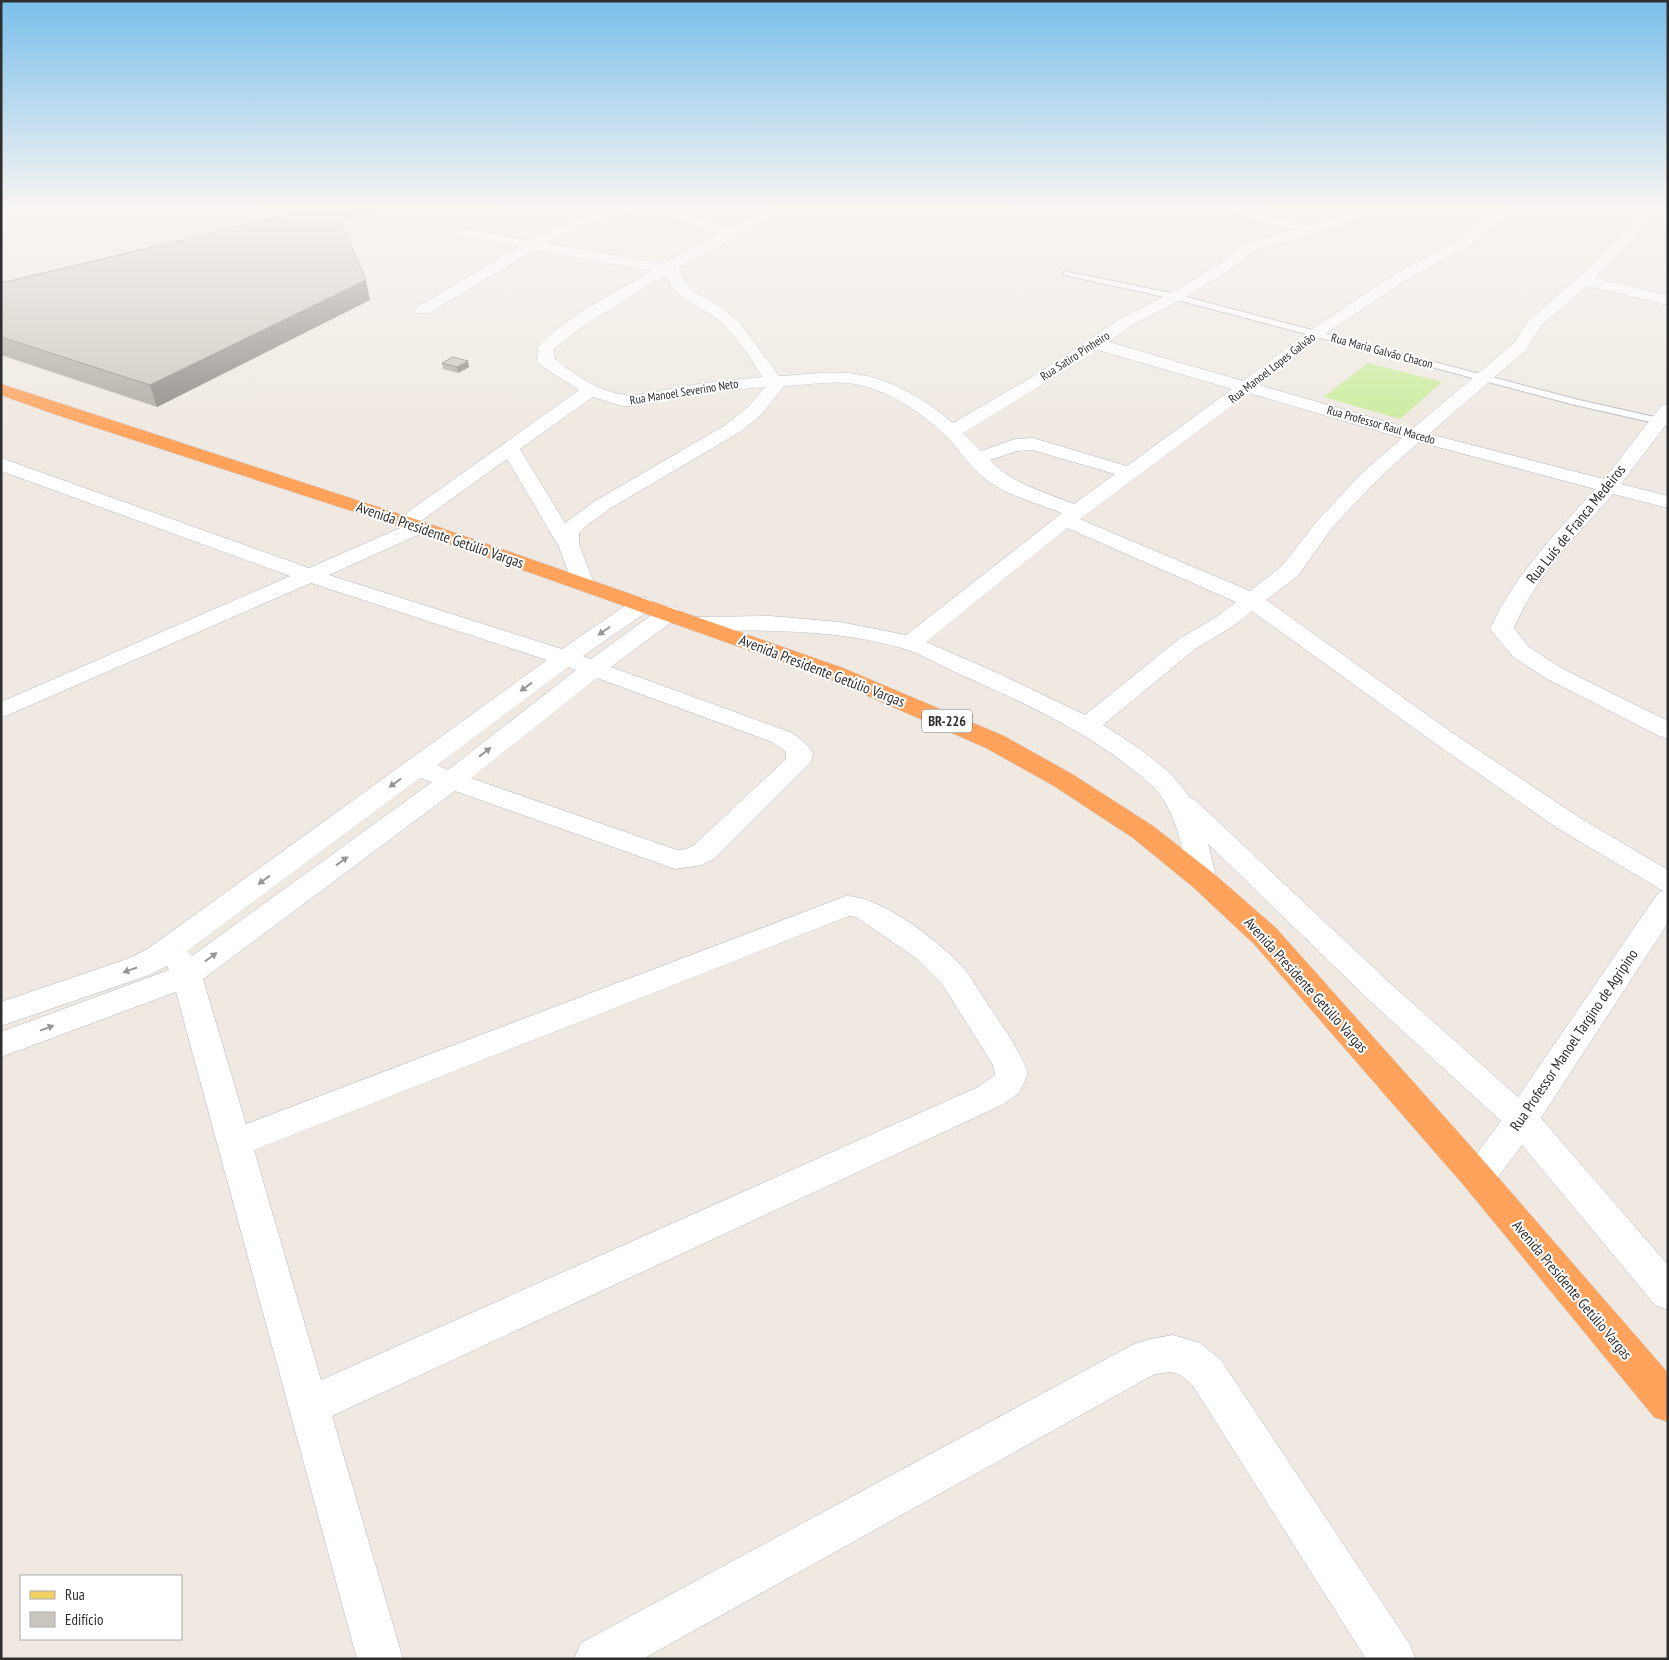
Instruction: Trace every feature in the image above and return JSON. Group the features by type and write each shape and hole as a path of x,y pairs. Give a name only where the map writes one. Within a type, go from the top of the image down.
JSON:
{"highway":[{"name":"Avenida Presidente Getúlio Vargas","path":"1,389 583,583 835,673 995,742 1064,780 1143,832 1203,880 1265,936 1478,1178 1668,1403"}],"street":[{"path":"422,310 464,285"},
{"name":"Rua Manoel Severino Neto","path":"637,285 577,323 546,348 546,361 591,390 613,399 633,401 704,388 773,381 847,378 874,383 900,393 930,413 952,432 988,470 1008,484 1071,516 1251,600 1445,739 1568,822 1668,883"},
{"path":"567,544 569,533 600,506 744,423 770,394 774,386 767,368 749,348 733,324 681,290 678,285"},
{"name":"Rua Satiro Pinheiro","path":"952,432 1096,344 1126,322 1194,285"},
{"name":"Rua Manoel Lopes Galvão","path":"910,643 1071,516 1248,387 1315,334 1389,285"},
{"path":"1087,726 1187,644 1224,622 1290,571 1324,526 1370,476 1520,346 1534,323 1576,285"},
{"path":"1606,285 1668,300"},
{"name":"Rua Professor Raul Macedo","path":"1096,344 1416,436 1668,502"},
{"path":"1,711 308,575 412,525 510,448 591,390"},
{"name":"Rua Luís de Franca Medeiros","path":"1665,418 1609,486 1548,555 1511,608 1502,629 1521,652 1555,674 1668,731"},
{"path":"978,458 1015,445 1033,444 1132,473"},
{"path":"510,448 567,544 577,564 583,583"},
{"path":"1,464 308,575 565,658 781,737 795,746 800,753 798,762 705,852 692,858 675,860 449,780 418,767"},
{"path":"1,1045 141,994 418,767 565,658 643,604"},
{"path":"1,1014 138,966 180,961 429,798 449,780 593,669 669,613"},
{"path":"696,624 770,623 831,628 910,643 991,679 1087,726 1145,767 1381,994 1522,1120 1668,1293"},
{"path":"1176,797 1191,829 1203,880"},
{"name":"Rua Professor Manoel Targino de Agripino","path":"1478,1178 1522,1120 1668,900"},
{"path":"235,1143 846,906 856,906 866,910 927,950 953,976 1008,1062 1012,1074 1006,1084 990,1096 309,1406"},
{"path":"180,961 235,1143 380,1659"},
{"path":"597,1659 1146,1358 1166,1353 1182,1354 1194,1359 1208,1373 1393,1659"}],"lane":[{"name":"Rua Maria Galvão Chacon","path":"1123,285 1175,297 1578,403 1665,418"}],"green space":[{"path":"1368,363 1442,382 1400,419 1324,397"}],"building":[{"path":"1,285 355,285 150,385 1,337"},
{"path":"453,357 468,361 457,367 442,363"}]}
